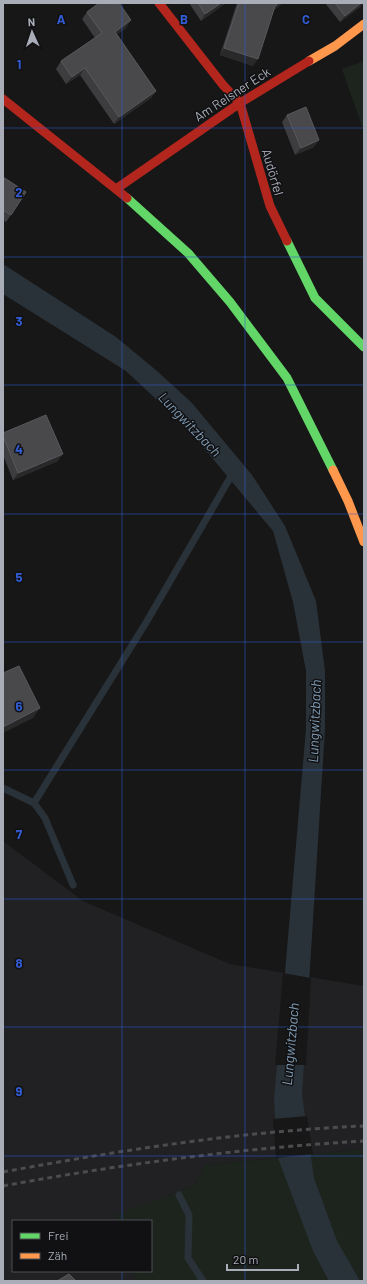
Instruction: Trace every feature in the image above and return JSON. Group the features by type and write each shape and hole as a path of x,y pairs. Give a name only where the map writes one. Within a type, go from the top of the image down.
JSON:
{"street":[{"name":"Audörfel","path":"159,3 223,86 240,103 270,206 315,298 364,347"},
{"name":"Am Relsner Eck","path":"116,189 240,103 335,46 364,24"},
{"path":"3,99 116,189 188,253 230,302 287,378 348,502 364,542"}],"shaded area":[{"path":"364,61 364,132 342,69"},
{"path":"3,841 83,901 230,964 364,986 364,1149 205,1165 194,1186 116,1215 115,1220 12,1220 12,1272 132,1272 138,1281 3,1281"},
{"path":"364,1149 364,1281 138,1281 132,1272 152,1272 152,1220 115,1220 115,1215 194,1186 205,1165"}],"water":[{"name":"Lungwitzbach","path":"3,264 116,337 157,371 192,403 252,475 285,526 316,601 325,671 325,729 302,1095 314,1178 337,1241 360,1281 329,1281 313,1251 278,1158 274,1100 306,729 306,671 293,602 273,531 188,429 126,371 3,294"}],"pier":[{"path":"283,973 311,978 306,1065 275,1065"},
{"path":"307,1116 313,1154 276,1158 273,1119"}],"building":[{"path":"99,3 119,3 131,20 115,32 156,91 119,117 85,68 72,77 61,61 102,33 87,12"},
{"path":"198,3 221,3 205,14"},
{"path":"239,3 279,3 275,6 258,59 224,48"},
{"path":"335,3 361,3 345,16"},
{"path":"306,107 319,140 301,148 287,115"},
{"path":"3,177 26,192 11,215 3,210"},
{"path":"46,415 63,454 18,473 3,433"},
{"path":"19,666 40,708 3,727 3,673"},
{"path":"69,1274 76,1281 57,1281"}],"waterway":[{"path":"34,803 147,621 234,471"},
{"path":"3,788 34,803 45,818 73,885"},
{"path":"179,1195 189,1215 188,1258 203,1281"}],"railway":[{"path":"3,1172 93,1156 228,1137 273,1132 364,1126"},
{"path":"3,1186 183,1158 273,1148 364,1141"}],"traffic: fast":[{"path":"127,198 188,253 230,302 287,378 333,470"},
{"path":"287,241 315,298 364,347"}],"traffic: slow":[{"path":"309,61 335,46 364,24"},
{"path":"333,470 348,501 364,542"}],"traffic: jam":[{"path":"159,3 223,85 240,103 270,206 287,241"},
{"path":"116,189 240,103 309,61"},
{"path":"3,99 127,198"}]}
